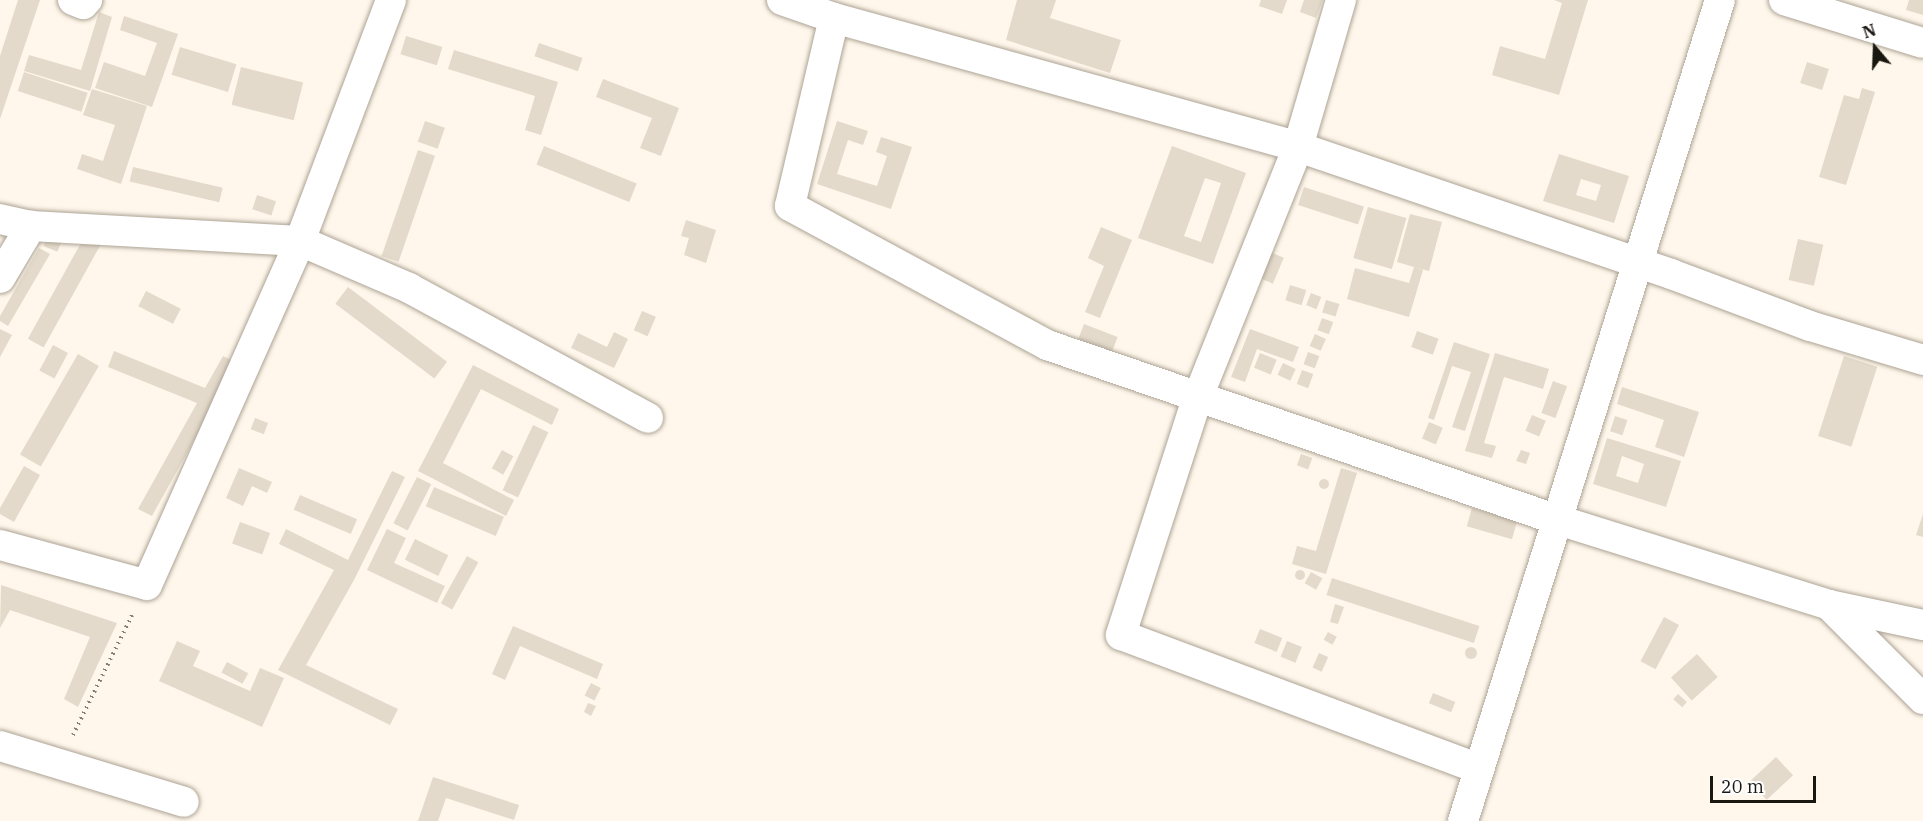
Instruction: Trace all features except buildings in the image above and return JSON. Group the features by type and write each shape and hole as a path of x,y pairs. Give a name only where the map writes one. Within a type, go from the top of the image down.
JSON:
{"street":[{"path":"73,0 83,3 87,0"},
{"path":"0,545 147,585 300,242 391,0"},
{"path":"782,0 834,18 1298,147 1638,266 1671,274 1810,327 1923,360"},
{"path":"1341,0 1298,147 1197,399 1121,635 1479,770"},
{"path":"1463,821 1555,519 1638,266 1720,0"},
{"path":"1784,0 1923,43"},
{"path":"834,18 790,206 1047,345 1197,399 1555,519 1829,605 1923,625"},
{"path":"0,219 31,226 300,242 409,288 648,418"},
{"path":"0,278 31,226"},
{"path":"1829,605 1923,699"},
{"path":"0,746 184,801"}],"path":[{"path":"58,764 147,585"}]}
